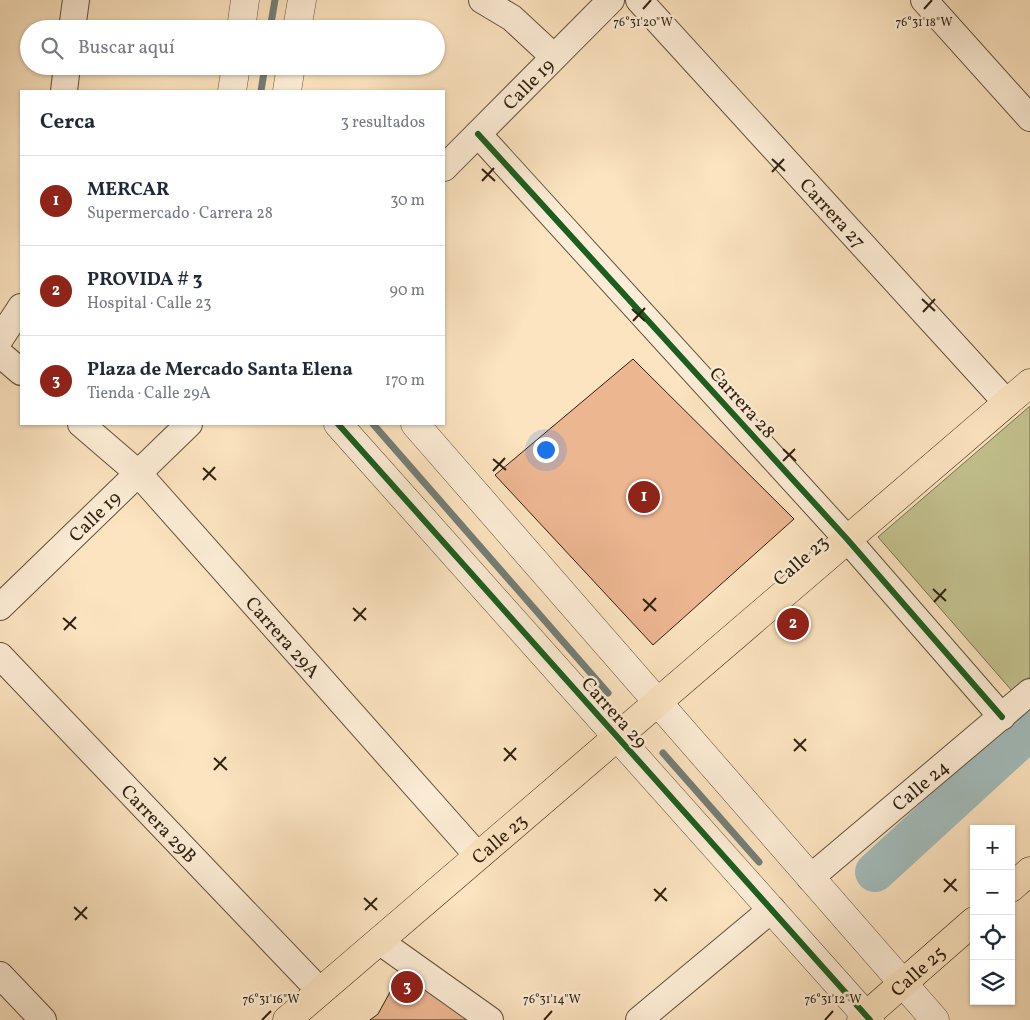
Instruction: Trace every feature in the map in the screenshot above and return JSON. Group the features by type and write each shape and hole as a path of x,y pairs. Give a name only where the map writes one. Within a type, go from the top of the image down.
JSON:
{"main road":[{"name":"Calle 23","path":"287,1020 1030,383"},
{"path":"1015,884 1030,871"},
{"name":"Calle 25","path":"866,1018 970,925"}],"street":[{"path":"73,20 76,0"},
{"path":"242,20 245,0"},
{"path":"299,20 302,0"},
{"path":"482,0 512,18 554,57"},
{"name":"Calle 19","path":"445,167 611,0"},
{"name":"Carrera 27","path":"639,0 1007,403"},
{"path":"924,0 1030,118"},
{"path":"64,90 66,75"},
{"path":"232,90 235,75"},
{"path":"287,90 290,75"},
{"name":"Carrera 28","path":"478,134 848,539 1002,717"},
{"path":"0,339 20,309"},
{"path":"0,354 20,371"},
{"name":"Carrera 29A","path":"81,425 138,473 478,856"},
{"name":"Calle 19","path":"0,608 188,425"},
{"name":"Carrera 29","path":"339,425 772,909 866,1018"},
{"name":"Carrera 29","path":"416,425 935,1020"},
{"name":"Carrera 29B","path":"0,656 320,991"},
{"name":"Calle 24","path":"810,878 1030,692"},
{"path":"639,1020 772,909"},
{"path":"379,942 490,1020"},
{"path":"0,975 43,1020"}],"shaded area":[{"path":"1030,406 1030,677 1013,692 878,537"}],"building":[{"path":"633,359 794,519 653,645 495,475"},
{"path":"401,972 469,1020 370,1020 378,1014"}],"waterway":[{"path":"272,20 275,0"},
{"path":"261,90 264,75"},
{"path":"374,425 608,693"},
{"path":"875,872 1030,730"},
{"path":"663,753 759,862"}],"cycle path":[{"path":"478,134 847,539 1002,717"},
{"path":"339,425 870,1020"}],"place":[{"name":"MERCAR","path":"644,497"},
{"name":"PROVIDA # 3","path":"793,624"},
{"name":"Plaza de Mercado Santa Elena","path":"407,987"}]}
